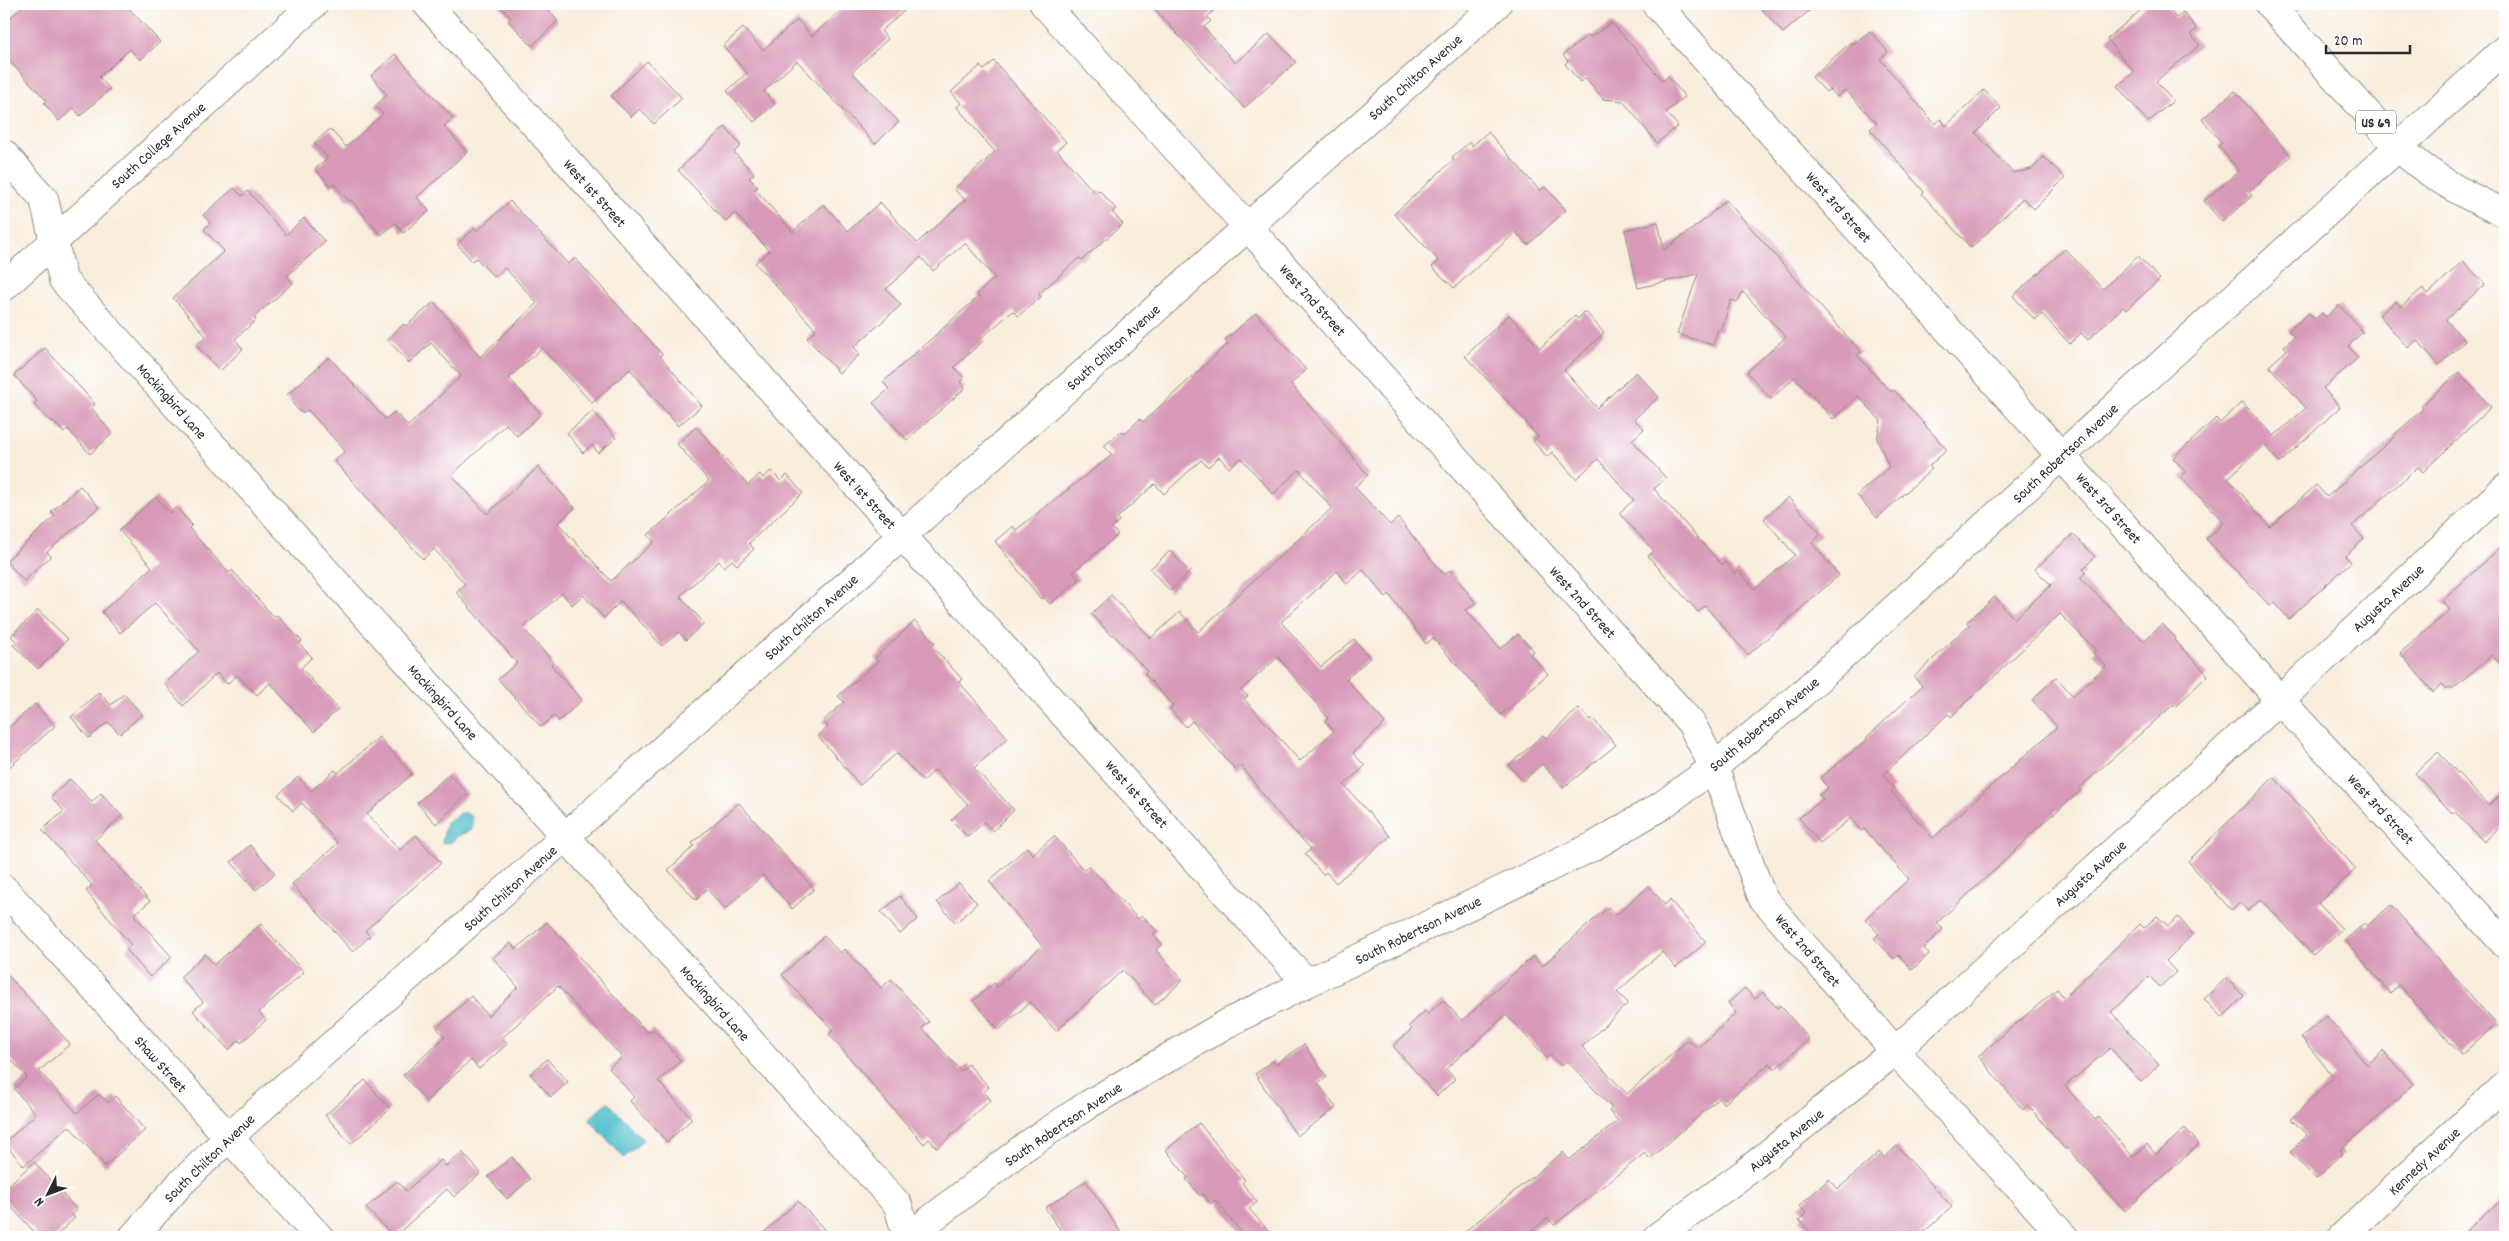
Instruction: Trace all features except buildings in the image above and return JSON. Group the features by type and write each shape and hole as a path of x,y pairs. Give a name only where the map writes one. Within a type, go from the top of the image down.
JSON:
{"street":[{"name":"South College Avenue","path":"4,287 314,4"},
{"name":"West 1st Street","path":"427,4 902,536 1307,982"},
{"name":"West 2nd Street","path":"1044,4 1247,226 1691,723 1714,767 1762,897 1895,1051 2064,1237"},
{"name":"South Chilton Avenue","path":"133,1237 180,1184 228,1138 566,838 1497,4"},
{"name":"West 3rd Street","path":"1656,4 2280,700 2505,944"},
{"name":"US 69","path":"2269,4 2397,146 2419,167 2444,184 2505,213"},
{"name":"South Robertson Avenue","path":"907,1237 1024,1148 1089,1104 1226,1024 1307,982 1594,846 1660,806 1714,767 1795,700 2505,49"},
{"name":"Mockingbird Lane","path":"4,154 44,199 63,280 898,1205 907,1237"},
{"name":"Augusta Avenue","path":"1657,1237 1746,1172 1895,1051 2280,700 2505,488"},
{"name":"Shaw Street","path":"7,901 319,1237"},
{"name":"Kennedy Avenue","path":"2342,1237 2505,1085"}],"water":[{"path":"460,813 466,813 472,817 472,829 458,836 452,842 442,843 446,823"},
{"path":"608,1102 643,1140 624,1158 589,1119"}]}
